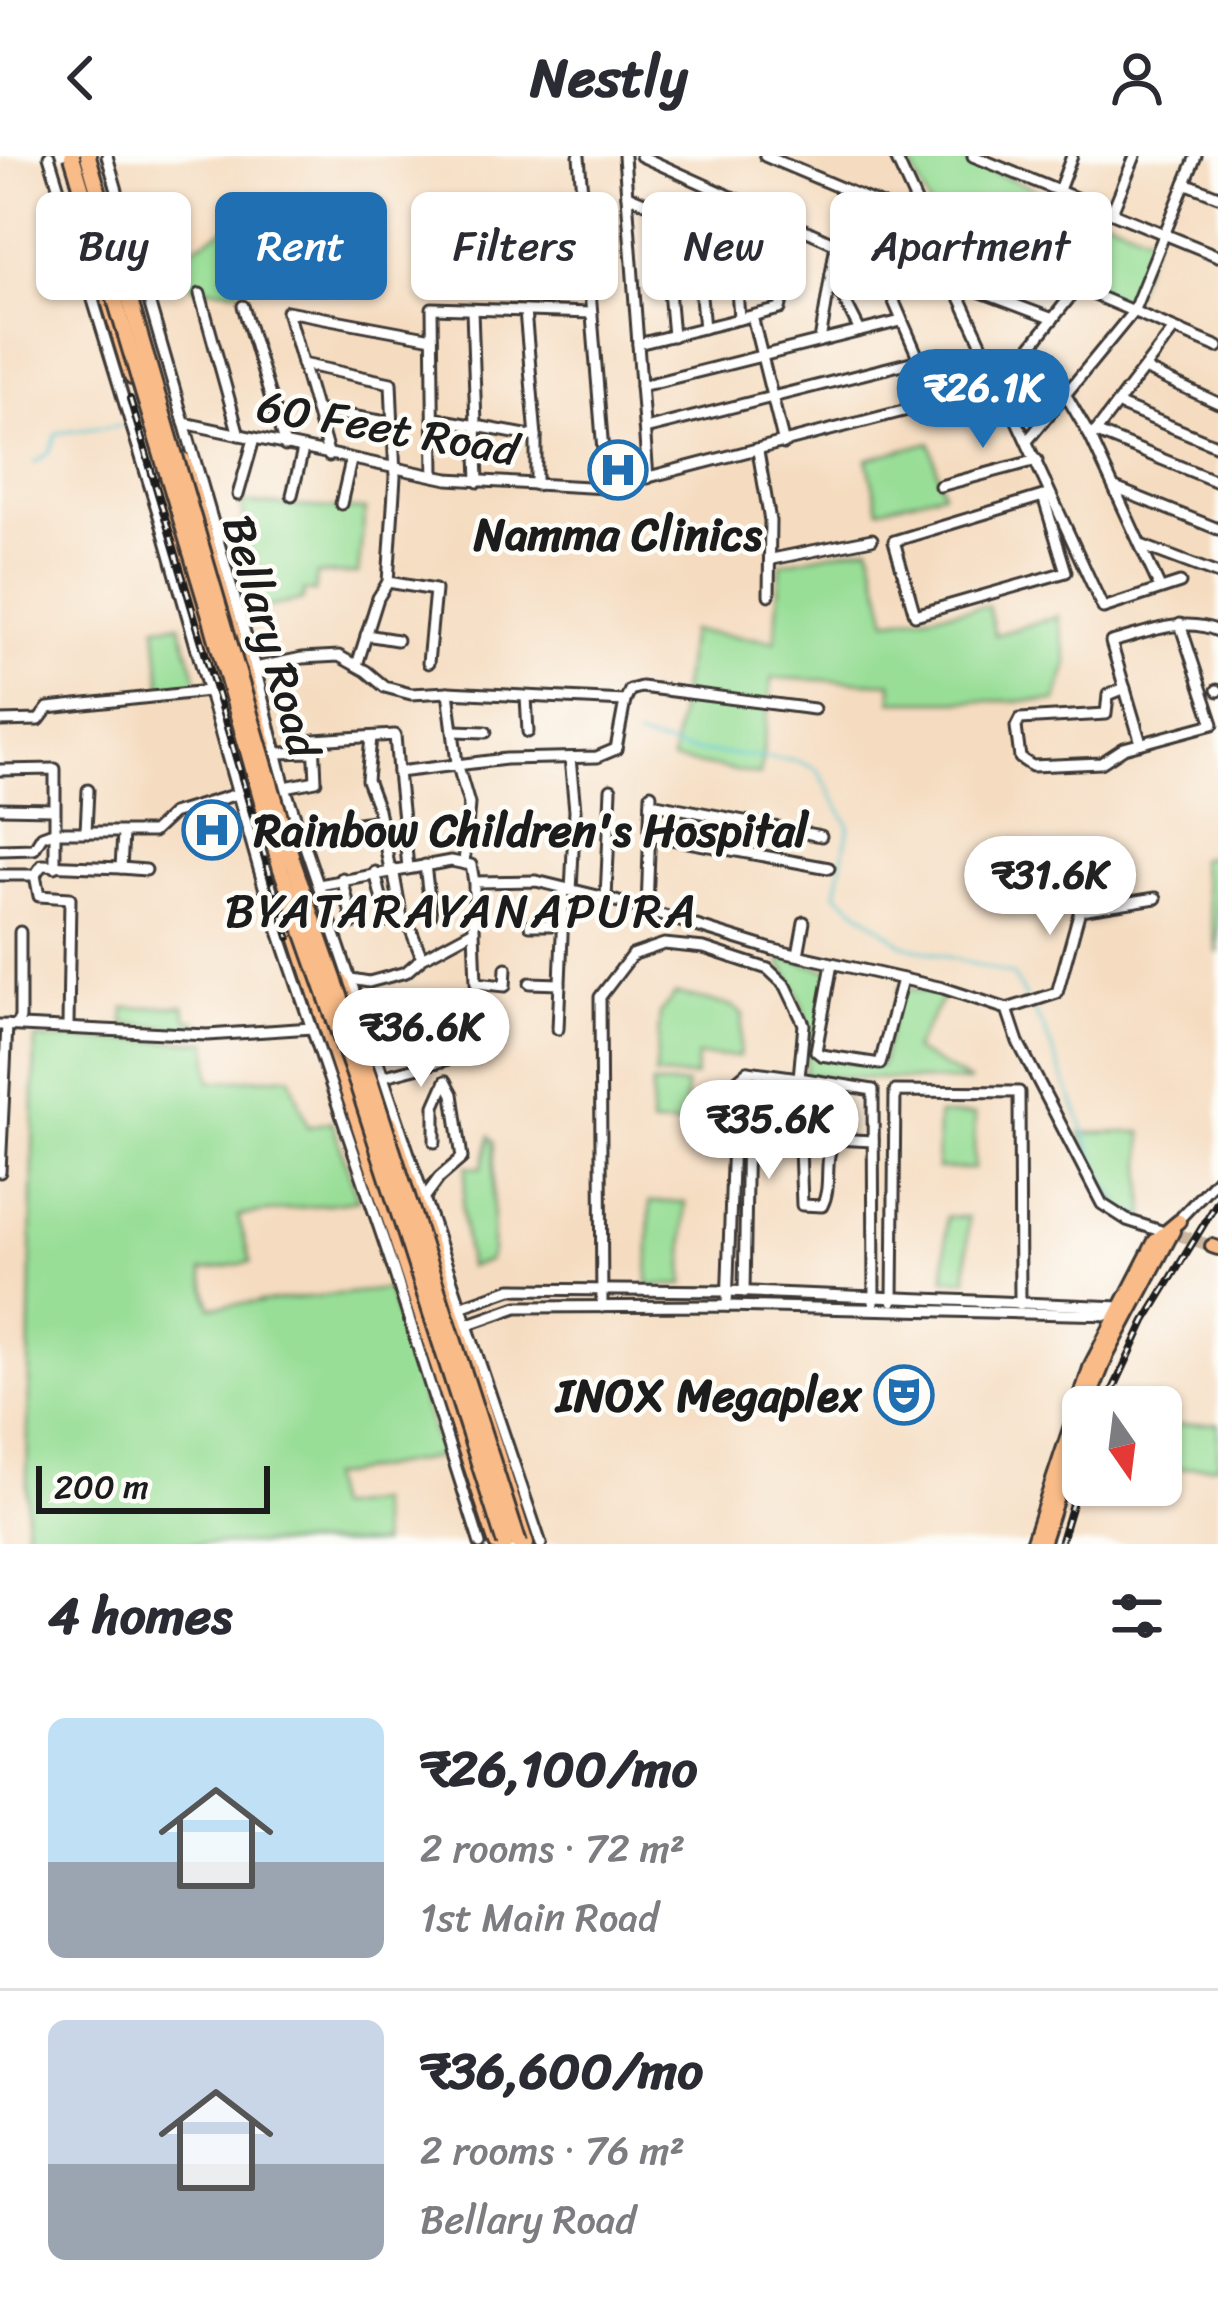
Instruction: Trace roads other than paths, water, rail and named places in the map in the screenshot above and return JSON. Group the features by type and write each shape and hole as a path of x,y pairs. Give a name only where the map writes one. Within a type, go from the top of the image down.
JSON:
{"highway":[{"name":"Bellary Road","path":"69,156 319,1026 501,1544"},
{"name":"Bellary Road","path":"69,156 212,619 281,869 372,1129 501,1544"},
{"name":"Bellary Road","path":"90,156 231,614 299,860 399,1134 523,1544"},
{"name":"Bellary Road","path":"90,156 293,862 523,1544"}],"main road":[{"path":"1032,1544 1091,1365 1155,1241 1175,1228"},
{"path":"1095,1386 1113,1342 1175,1228"},
{"path":"1042,1544 1062,1481"}],"street":[{"path":"49,156 237,794 319,1026 480,1544"},
{"path":"107,156 299,832 541,1544"},
{"path":"580,156 606,488"},
{"path":"624,156 648,478"},
{"path":"641,156 722,192"},
{"path":"765,156 843,192"},
{"path":"895,156 912,192"},
{"path":"973,156 1064,192"},
{"path":"1059,190 1072,156"},
{"path":"1135,156 1112,212 1218,256"},
{"path":"1028,440 1133,312 1196,156"},
{"path":"1185,183 1218,196"},
{"path":"627,195 642,202"},
{"path":"820,341 830,280"},
{"path":"200,294 239,435"},
{"path":"670,300 673,335"},
{"path":"701,300 704,328"},
{"path":"738,300 739,319"},
{"path":"638,344 780,309 782,300"},
{"path":"844,300 860,331"},
{"path":"892,300 938,403"},
{"path":"961,300 1103,608 1180,583"},
{"path":"1002,300 1053,319"},
{"path":"1000,386 1068,300"},
{"path":"1105,300 1218,347"},
{"path":"243,306 285,446"},
{"path":"434,476 432,308 592,313"},
{"path":"472,310 478,482"},
{"path":"329,456 287,311 432,338"},
{"path":"525,311 536,485"},
{"path":"752,316 784,444"},
{"path":"641,386 901,321"},
{"path":"1093,435 1174,329"},
{"path":"645,429 919,360"},
{"path":"302,364 391,383 394,470 388,582 378,598 357,665"},
{"path":"1144,369 1218,403"},
{"name":"60 Feet Road","path":"184,423 394,470 478,482 606,488 1000,386"},
{"path":"1067,398 1093,435 1160,588"},
{"path":"1117,404 1218,446"},
{"path":"315,410 393,424"},
{"path":"433,418 536,437"},
{"path":"1093,435 1218,482"},
{"path":"238,495 254,439"},
{"path":"292,495 303,450"},
{"path":"758,451 772,560 769,595"},
{"path":"341,504 351,460"},
{"path":"940,486 1037,460"},
{"path":"1115,488 1218,529"},
{"path":"1043,496 1054,535 1066,572 915,615 894,541 1043,496"},
{"path":"1054,535 1070,530"},
{"path":"772,560 872,539"},
{"path":"1141,545 1218,574"},
{"path":"388,582 435,590 428,663"},
{"path":"1141,743 1111,642 1180,624 1201,624 1218,631"},
{"path":"1125,688 1109,694 1106,714 1020,719 1016,728 1020,758 1032,766 1101,763 1124,748 1213,723 1180,624"},
{"path":"366,635 397,640"},
{"path":"255,668 339,656 385,687 411,694 625,701"},
{"path":"398,772 457,764 597,758 616,749 625,701 630,690 641,687 814,709"},
{"path":"0,722 40,720 48,708 208,692"},
{"path":"448,692 457,764 469,804 464,863"},
{"path":"526,697 528,732"},
{"path":"454,731 485,732"},
{"path":"285,787 316,782 314,740 395,735 408,867"},
{"path":"370,737 367,780 406,922 422,958"},
{"path":"276,753 314,752"},
{"path":"558,1029 575,810 570,758"},
{"path":"0,770 55,769 55,867"},
{"path":"606,898 611,789"},
{"path":"86,831 88,790"},
{"path":"0,850 34,849 42,836 53,832 153,832 172,814 237,794"},
{"path":"647,909 651,798 821,836"},
{"path":"0,808 53,809"},
{"path":"299,832 380,820"},
{"path":"121,868 123,832"},
{"path":"650,835 829,868"},
{"path":"319,884 452,861 471,865 476,983 505,986 506,968"},
{"path":"425,865 431,914"},
{"path":"68,1026 70,898 39,896 35,875 42,866 146,870"},
{"path":"375,872 387,921"},
{"path":"0,874 35,875"},
{"path":"342,878 353,923"},
{"path":"474,882 536,881 1007,1009 1057,993 1080,910 1156,898"},
{"path":"797,955 804,922"},
{"path":"530,925 563,925"},
{"path":"351,979 369,982 406,972 474,930"},
{"path":"8,1025 20,1018 20,932"},
{"path":"602,1307 599,997 632,955 664,944 704,949 768,969 786,986 804,1024 799,1078"},
{"path":"832,964 816,1051 821,1055 880,1064 902,979"},
{"path":"530,983 560,984"},
{"path":"369,1030 469,1006"},
{"path":"1007,1009 1018,1042 1102,1204 1127,1220 1175,1228 1218,1178"},
{"path":"8,1025 207,1035 319,1026 354,1016"},
{"path":"0,1172 8,1025"},
{"path":"385,1076 446,1060"},
{"path":"744,1292 748,1071"},
{"path":"727,1306 733,1096 735,1082 748,1071 873,1090 1019,1092 1020,1304"},
{"path":"425,1197 462,1158 454,1094 446,1081 435,1106 435,1142"},
{"path":"873,1090 874,1303"},
{"path":"893,1303 895,1091"},
{"path":"829,1148 800,1146 802,1205 822,1206 827,1197 829,1148 835,1139 874,1141"},
{"path":"463,1306 511,1289 727,1291 874,1303"},
{"path":"893,1303 1118,1311"},
{"path":"469,1324 517,1307 893,1303 1118,1311"}],"waterway":[{"path":"34,463 49,453 57,433 122,425"},
{"path":"637,738 685,750 798,761 818,770 849,826 836,893 902,944 1013,975 1026,999"},
{"path":"1031,1007 1105,1182 1123,1209 1143,1217"}],"tunnel":[{"path":"1179,1235 1212,1246"}],"railway":[{"path":"130,399 289,937"},
{"path":"1115,1386 1145,1321 1218,1201"},
{"path":"1060,1544 1071,1506"}],"place":[{"name":"Namma Clinics","path":"618,470"},
{"name":"Rainbow Children's Hospital","path":"212,830"},
{"name":"INOX Megaplex","path":"904,1395"}],"district":[{"name":"BYATARAYANAPURA","path":"462,910"}]}
